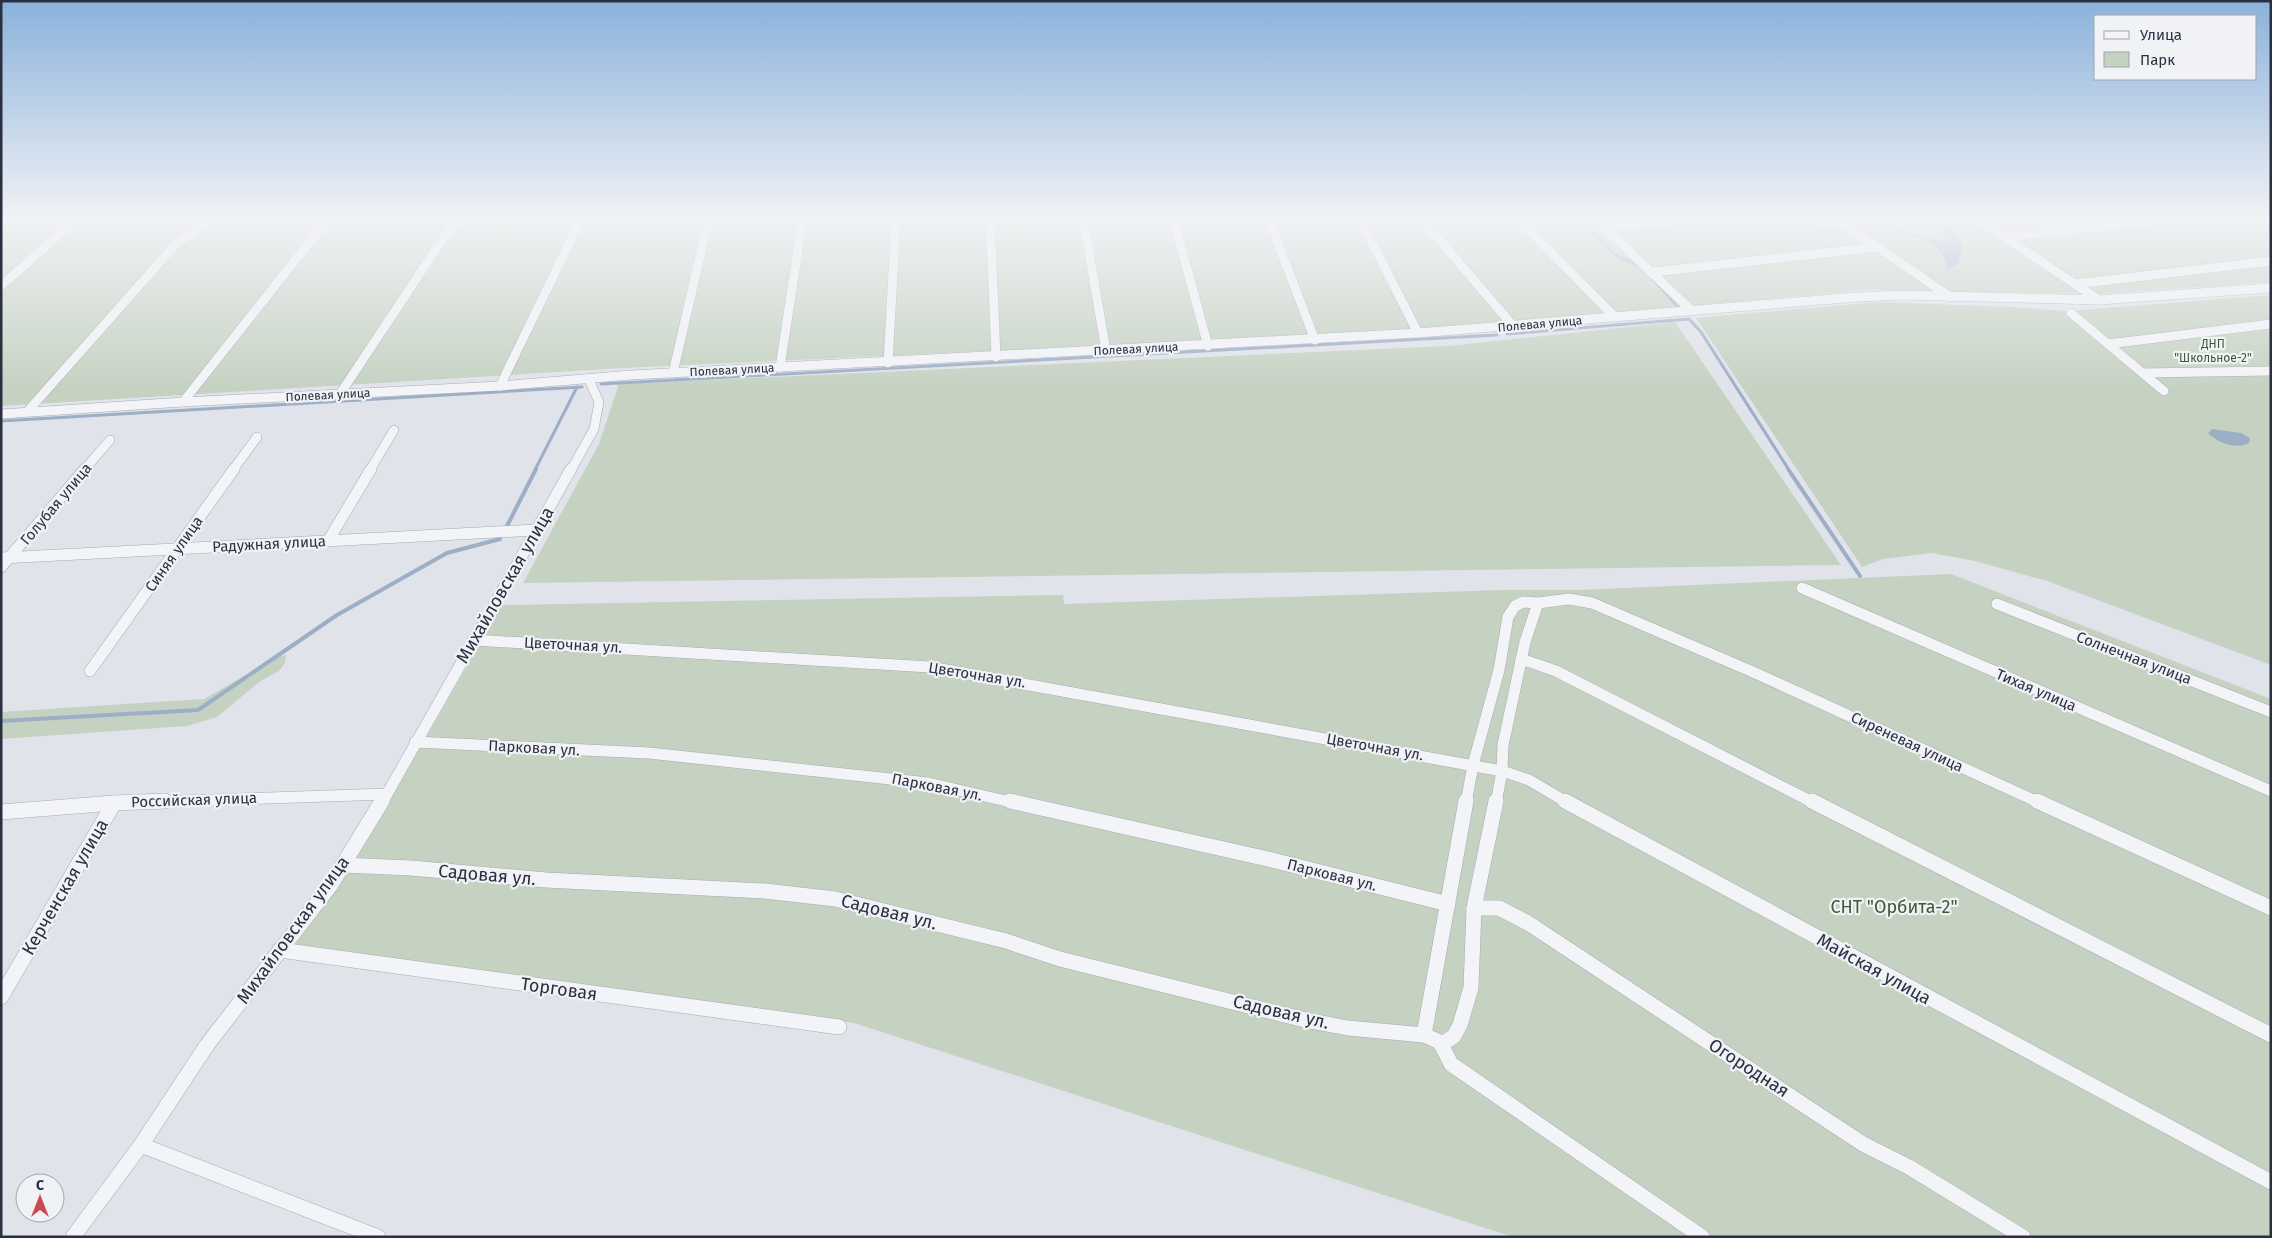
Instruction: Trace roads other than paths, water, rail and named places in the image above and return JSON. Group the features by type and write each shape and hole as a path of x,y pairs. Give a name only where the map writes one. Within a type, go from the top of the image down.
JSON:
{"street":[{"path":"1,286 14,275"},
{"path":"26,412 148,275"},
{"path":"183,402 284,275"},
{"path":"340,394 418,275"},
{"path":"500,386 554,275"},
{"path":"673,373 696,275"},
{"path":"780,367 794,275"},
{"path":"888,363 893,275"},
{"path":"992,275 996,357"},
{"path":"1093,275 1106,351"},
{"path":"1189,275 1208,346"},
{"path":"1290,275 1315,340"},
{"path":"1388,275 1418,333"},
{"path":"1470,275 1514,326"},
{"path":"1573,275 1615,317"},
{"path":"1656,275 1691,310"},
{"path":"1918,275 1950,298"},
{"path":"2061,275 2099,300"},
{"path":"2075,284 2154,275"},
{"name":"Полевая улица","path":"1,414 183,402 500,386 673,373 1315,340 1514,326 1858,297 1903,295 1950,298 2099,300 2271,288"},
{"path":"2071,313 2164,391"},
{"path":"2108,344 2271,324"},
{"path":"2143,373 2271,371"},
{"name":"Михайловская улица","path":"73,1237 141,1145 207,1045 330,886 386,794 594,429 599,402 589,380"},
{"path":"328,541 394,430"},
{"name":"Синяя улица","path":"90,671 257,437"},
{"name":"Голубая улица","path":"1,568 6,558 110,440"},
{"name":"Радужная улица","path":"6,558 536,530"},
{"name":"Тихая улица","path":"1802,588 1879,623 2271,791"},
{"name":"Сиреневая улица","path":"1424,1035 1473,765 1499,670 1508,617 1515,606 1523,602 1538,603 1569,599 1592,603 1762,676 2271,908"},
{"path":"1441,1045 1454,1036 1460,1025 1471,988 1474,908 1484,849 1502,771 1503,745 1521,659 1538,603"},
{"name":"Солнечная улица","path":"1997,604 2271,712"},
{"name":"Цветочная ул.","path":"473,640 930,667 1473,765"},
{"path":"1521,659 1556,671 2271,1035"},
{"name":"Парковая ул.","path":"415,742 649,753 928,783 1272,860 1448,904"},
{"name":"Майская улица","path":"1473,765 1502,771 1529,780 1582,811 1913,991 2271,1182"},
{"name":"Российская улица","path":"1,812 114,803 386,794"},
{"name":"Керченская улица","path":"1,997 54,903 114,803"},
{"name":"Садовая ул.","path":"343,865 411,868 546,880 765,891 835,899 1006,941 1060,959 1305,1020 1348,1028 1424,1035"},
{"name":"Огородная","path":"1474,908 1499,908 1528,923 1864,1144 1909,1167 2023,1237"},
{"name":"Торговая","path":"280,950 839,1027"},
{"path":"1424,1035 1440,1042 1451,1064 1702,1237"},
{"path":"141,1145 378,1237"}],"water":[{"path":"2212,429 2241,433 2250,438 2249,443 2239,446 2227,444 2217,440 2208,433"}],"waterway":[{"path":"1650,276 1679,308"},
{"path":"1507,334 1689,319 1701,332 1789,470"},
{"path":"601,384 1497,335"},
{"path":"1,421 577,387"},
{"path":"535,470 577,387"},
{"path":"577,387 582,387"},
{"path":"507,526 536,469"},
{"path":"1788,469 1860,576"},
{"path":"1,721 198,710 337,615 447,553 500,539"}],"park label":[{"name":"ДНП \"Школьное-2\"","path":"2213,351"},
{"name":"СНТ \"Орбита-2\"","path":"1894,907"}]}
